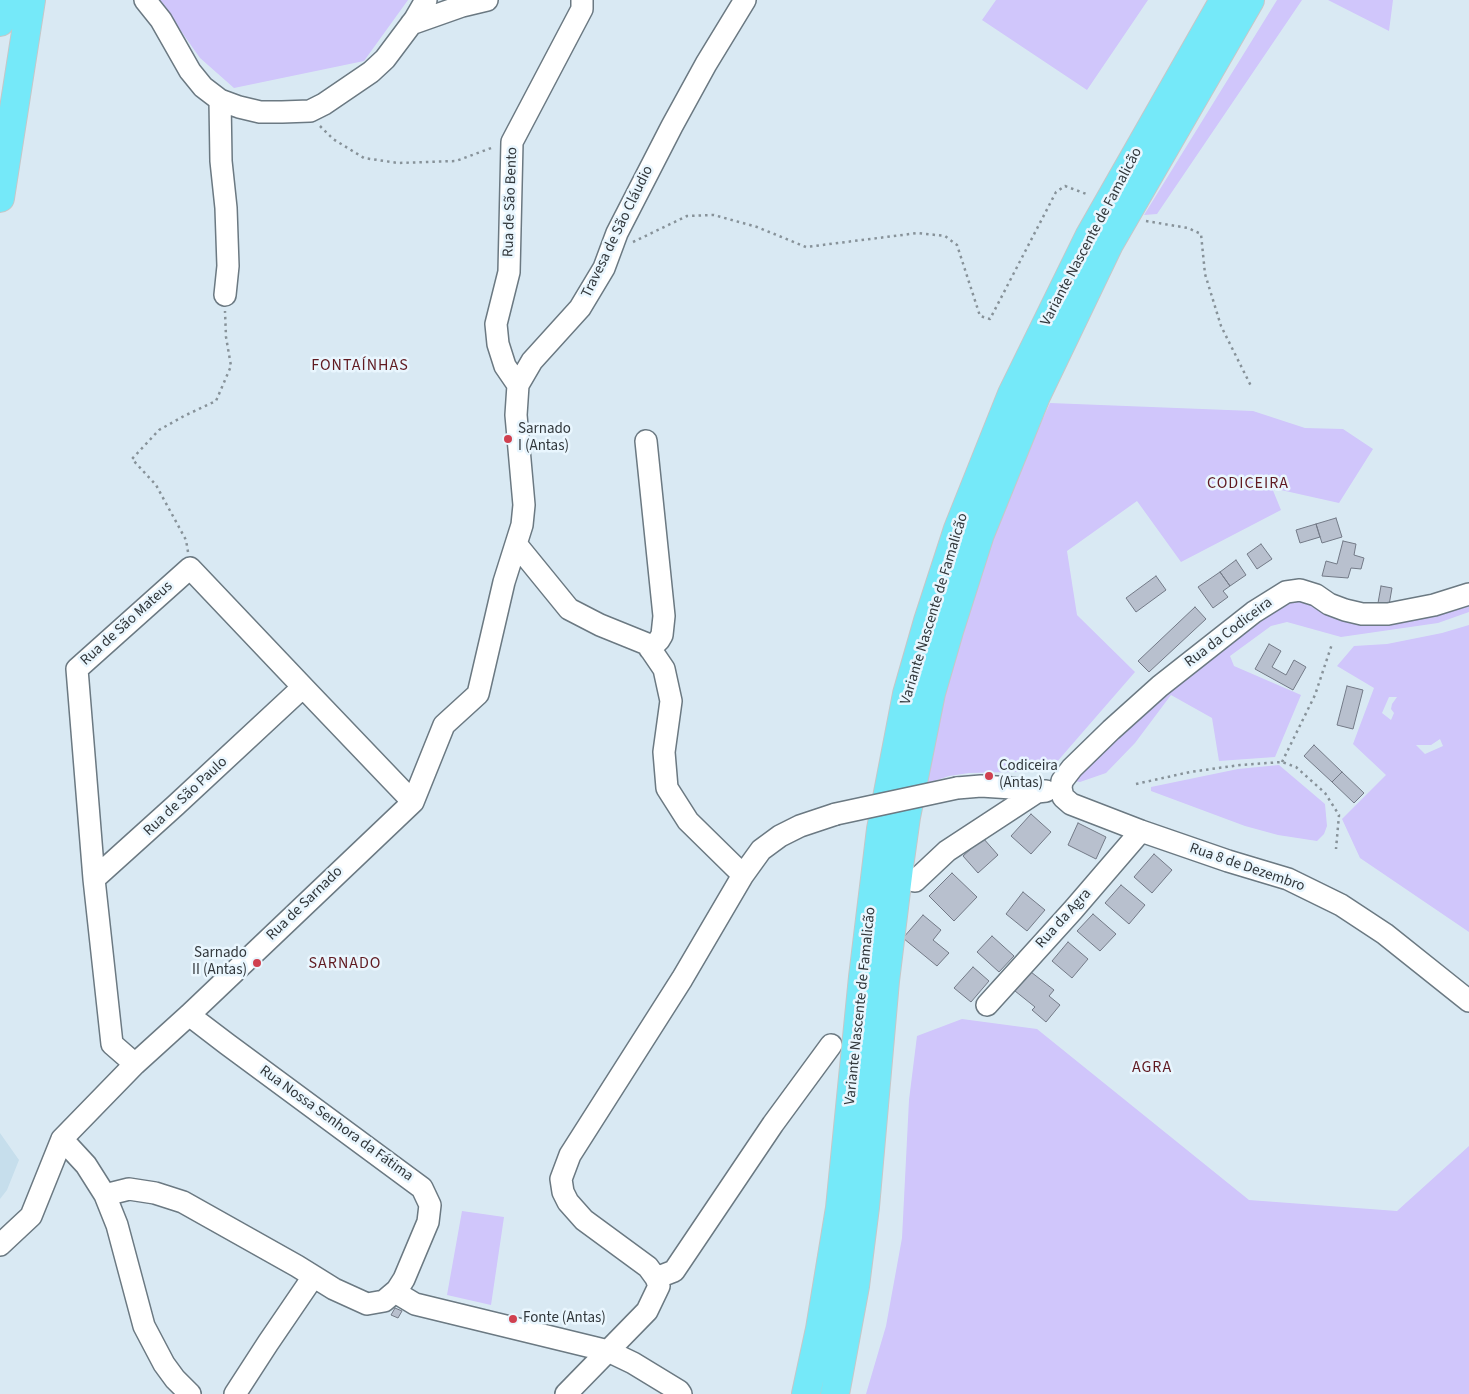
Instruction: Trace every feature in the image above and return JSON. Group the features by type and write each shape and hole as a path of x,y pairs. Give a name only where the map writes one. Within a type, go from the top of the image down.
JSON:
{"highway":[{"path":"0,22 3,0"},
{"path":"0,198 31,0"},
{"name":"Variante Nascente de Famalicão","path":"806,1394 820,1329 840,1208 863,977 882,829 907,694 928,621 958,529 1012,394 1088,237 1224,0"},
{"name":"Variante Nascente de Famalicão","path":"835,1394 855,1286 864,1217 887,961 897,876 906,817 931,693 946,640 980,534 1036,396 1109,244 1250,0"}],"street":[{"path":"145,0 161,20 190,71 203,87 220,100 260,112 310,111 324,104 371,72 385,59 426,0"},
{"path":"411,24 462,6 487,0"},
{"name":"Rua de São Bento","path":"518,385 505,366 498,344 496,324 508,272 512,142 582,8 582,0"},
{"name":"Travesa de São Cláudio","path":"516,544 522,525 524,505 516,415 518,385 532,361 580,308 604,268 616,233 706,64 744,0"},
{"path":"220,100 221,161 226,208 228,266 225,295"},
{"path":"646,441 664,616 662,635 650,649"},
{"path":"516,544 569,609 600,625 647,644 664,669 671,701 664,752 667,788 688,821 743,875"},
{"name":"Rua de Sarnado","path":"0,1245 31,1216 62,1139 135,1064 413,802 444,725 478,694 504,582 516,544"},
{"path":"190,568 413,802"},
{"name":"Rua de São Mateus","path":"94,879 77,669 190,568"},
{"name":"Rua da Codiceira","path":"1061,788 1062,780 1072,768 1160,686 1254,612 1286,592 1300,590 1316,595 1330,604 1353,612 1388,614 1434,605 1469,594"},
{"name":"Rua de São Paulo","path":"94,879 303,687"},
{"path":"566,1394 647,1311 659,1286 648,1267 584,1220 568,1202 563,1192 561,1179 570,1155 682,979 743,875 761,850 780,836 800,826 836,814 958,788 981,786 1037,792 1061,788"},
{"name":"Rua 8 de Dezembro","path":"1061,788 1063,797 1071,804 1141,831 1228,861 1288,879 1341,905 1385,934 1469,1001"},
{"path":"915,881 947,851 1037,792"},
{"name":"Rua da Agra","path":"986,1005 1073,910 1141,831"},
{"path":"94,879 112,1044 135,1064"},
{"name":"Rua Nossa Senhora da Fátima","path":"189,1015 422,1188 430,1205 428,1222 404,1279 395,1292"},
{"path":"656,1278 674,1271 773,1124 831,1045"},
{"path":"62,1139 86,1165 105,1195 117,1224 144,1326 164,1364 175,1379 190,1394"},
{"path":"105,1195 129,1189 155,1192 183,1202 334,1290 367,1304 384,1301 395,1292 415,1304 608,1351 633,1363 681,1394"},
{"path":"235,1394 314,1277"}],"path":[{"path":"310,111 316,123 333,140 364,158 398,163 456,161 514,140"},
{"path":"610,250 632,243 687,216 714,215 757,227 806,247 918,233 945,236 957,245 980,316 990,319 1056,192 1065,186 1093,196"},
{"path":"1141,220 1188,228 1201,234 1205,274 1221,326 1252,388"},
{"path":"190,568 186,540 156,485 132,459 159,430 184,416 216,402 230,366 226,337 225,295"},
{"path":"1282,762 1315,695 1332,644"},
{"path":"1136,784 1190,772 1240,764 1282,762 1296,767 1325,792 1339,815 1336,849"}],"shaded area":[{"path":"159,0 408,0 364,61 234,88 200,58"},
{"path":"996,0 1148,0 1087,90 982,20"},
{"path":"1277,0 1302,0 1157,214 1144,215"},
{"path":"1328,0 1393,0 1389,31"},
{"path":"1050,403 1253,411 1305,428 1343,429 1373,449 1339,503 1272,488 1281,510 1181,562 1137,501 1067,551 1077,615 1135,672 1049,771 969,773 949,776 922,785 930,738 977,576 1016,477"},
{"path":"1308,600 1342,617 1469,601 1469,612 1438,623 1341,637 1287,622 1271,626 1230,656 1234,666 1301,695 1275,757 1219,761 1212,718 1171,695 1135,743 1106,773 1080,782 1074,781 1074,775 1192,672 1277,608 1292,601"},
{"path":"1469,625 1469,932 1360,858 1342,819 1386,775 1353,744 1374,688 1337,666 1354,646 1387,644 1442,633","holes":["1389,697 1397,697 1392,704 1391,709 1394,713 1391,720 1382,713","1440,739 1443,746 1425,754 1416,745 1431,745"]},
{"path":"1279,765 1325,804 1327,826 1324,834 1317,841 1278,835 1245,826 1151,791 1151,787 1238,769"},
{"path":"962,1019 1037,1029 1249,1200 1397,1211 1469,1146 1469,1394 866,1394 886,1326 902,1238 909,1100 917,1036"},
{"path":"0,1133 19,1160 7,1190 0,1199"},
{"path":"462,1211 504,1217 491,1305 447,1295"}],"building":[{"path":"1336,518 1342,537 1322,543 1316,524"},
{"path":"1316,524 1320,537 1300,543 1296,530"},
{"path":"1343,541 1356,544 1354,555 1364,558 1361,569 1351,568 1348,578 1322,576 1326,561 1337,564"},
{"path":"1261,544 1272,559 1257,569 1247,554"},
{"path":"1236,560 1246,575 1230,586 1220,572"},
{"path":"1220,572 1230,586 1223,591 1228,597 1213,608 1198,587"},
{"path":"1156,576 1166,590 1136,612 1126,598"},
{"path":"1381,586 1392,588 1389,605 1378,603"},
{"path":"1195,607 1206,619 1149,672 1138,661"},
{"path":"1269,644 1281,651 1272,667 1286,675 1294,660 1306,667 1293,690 1255,669"},
{"path":"1347,686 1363,690 1353,729 1337,725"},
{"path":"1314,745 1342,772 1332,782 1304,756"},
{"path":"1342,772 1364,793 1354,803 1332,782"},
{"path":"1031,814 1051,832 1031,854 1011,836"},
{"path":"1078,823 1106,837 1096,859 1068,845"},
{"path":"983,838 998,855 978,873 963,856"},
{"path":"1154,854 1172,870 1152,893 1134,877"},
{"path":"952,873 977,897 954,921 929,896"},
{"path":"1121,885 1145,905 1129,924 1105,903"},
{"path":"1023,892 1045,910 1027,931 1006,914"},
{"path":"1093,914 1116,934 1100,951 1077,931"},
{"path":"923,915 941,930 933,940 949,953 937,966 903,938"},
{"path":"992,936 1014,956 999,972 977,952"},
{"path":"1068,942 1088,959 1072,978 1052,961"},
{"path":"973,967 989,981 971,1002 954,988"},
{"path":"1031,972 1054,990 1049,996 1060,1005 1046,1022 1032,1010 1035,1007 1015,991"},
{"path":"395,1308 402,1311 398,1318 391,1315"}],"place":[{"name":"Sarnado I (Antas)","path":"508,439"},
{"name":"Codiceira (Antas)","path":"989,776"},
{"name":"Sarnado II (Antas)","path":"257,963"},
{"name":"Fonte (Antas)","path":"513,1319"}],"district":[{"name":"FONTAÍNHAS","path":"360,366"},
{"name":"CODICEIRA","path":"1248,484"},
{"name":"SARNADO","path":"345,964"},
{"name":"AGRA","path":"1152,1068"}]}
